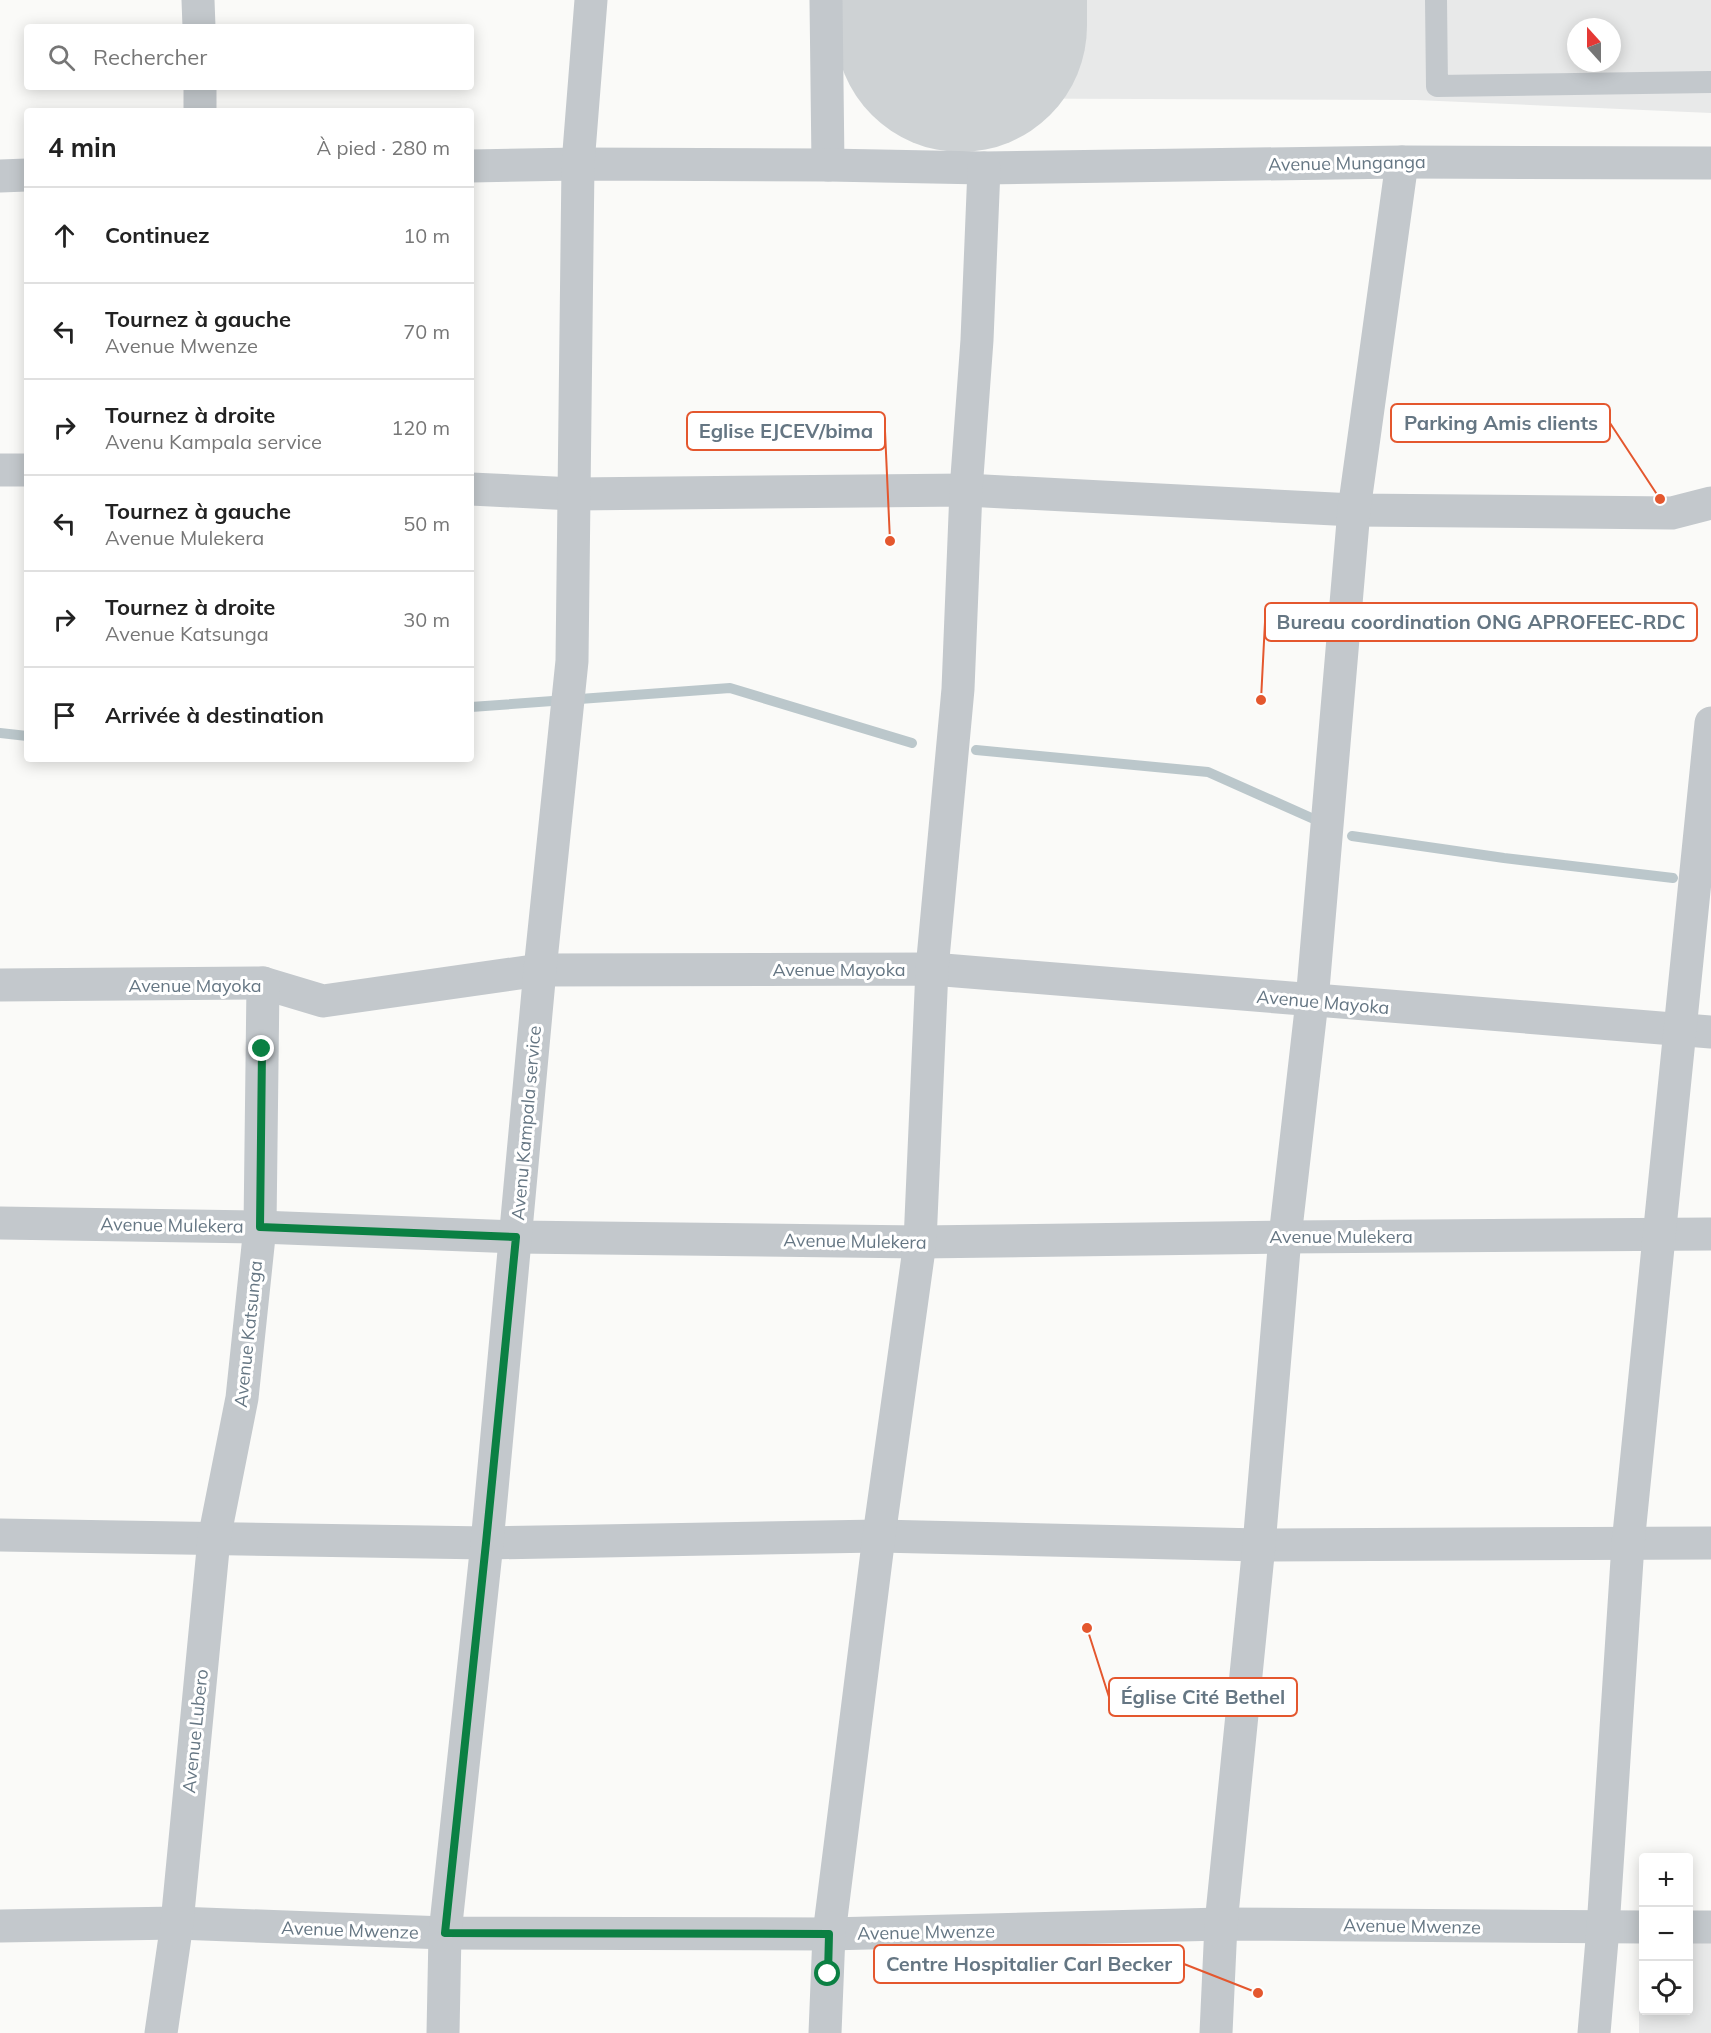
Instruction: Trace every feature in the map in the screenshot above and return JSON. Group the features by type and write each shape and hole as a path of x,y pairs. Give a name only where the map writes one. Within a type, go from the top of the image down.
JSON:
{"street":[{"path":"198,0 199,24"},
{"name":"Avenu Kampala service","path":"443,2033 445,1933 486,1543 540,970 572,661 578,164 591,0"},
{"path":"826,0 828,165"},
{"path":"200,90 200,108"},
{"path":"1216,2033 1221,1924 1259,1545 1285,1237 1312,1001 1354,510 1402,162"},
{"name":"Avenue Munganga","path":"474,166 828,165 984,168 1402,162 1711,163"},
{"path":"825,2033 829,1934 879,1536 920,1242 932,969 958,689 966,490 977,340 984,168"},
{"path":"0,176 24,175"},
{"path":"0,470 24,471"},
{"path":"474,489 574,494 966,490 1354,510 1672,513 1711,503"},
{"path":"1594,2033 1604,1928 1628,1544 1659,1234 1695,1032 1710,737"},
{"name":"Avenue Mayoka","path":"0,985 263,983 322,1001 540,970 932,969 1695,1032"},
{"name":"Avenue Katsunga","path":"214,1539 242,1398 260,1227 263,983"},
{"name":"Avenue Mulekera","path":"0,1223 260,1227 516,1237 920,1242 1711,1234"},
{"path":"0,1535 486,1543 879,1536 1259,1545 1711,1543"},
{"name":"Avenue Lubero","path":"177,1923 214,1539"},
{"path":"161,2033 177,1923"},
{"name":"Avenue Mwenze","path":"0,1926 177,1923 445,1933 829,1934 1221,1924 1639,1927"},
{"path":"1693,1927 1711,1927"}],"lane":[{"path":"1436,0 1437,86 1711,82"}],"shaded area":[{"path":"867,0 1711,0 1711,113 1416,100 867,98"},
{"path":"1693,1938 1711,1938 1711,2033 1639,2033 1639,2015 1693,2015"}],"waterway":[{"path":"474,707 730,688 912,743"},
{"path":"0,733 24,736"},
{"path":"976,750 1208,772 1316,820"},
{"path":"1352,836 1504,858 1673,878"}],"runway":[{"path":"961,0 961,26"}],"place":[{"name":"Parking Amis clients","path":"1660,499"},
{"name":"Eglise EJCEV/bima","path":"890,541"},
{"name":"Bureau coordination ONG APROFEEC-RDC","path":"1261,700"},
{"name":"Église Cité Bethel","path":"1087,1628"},
{"name":"Centre Hospitalier Carl Becker","path":"1258,1993"}],"route":[{"path":"262,1049 260,1227 516,1237 445,1933 829,1934 828,1974"}]}
